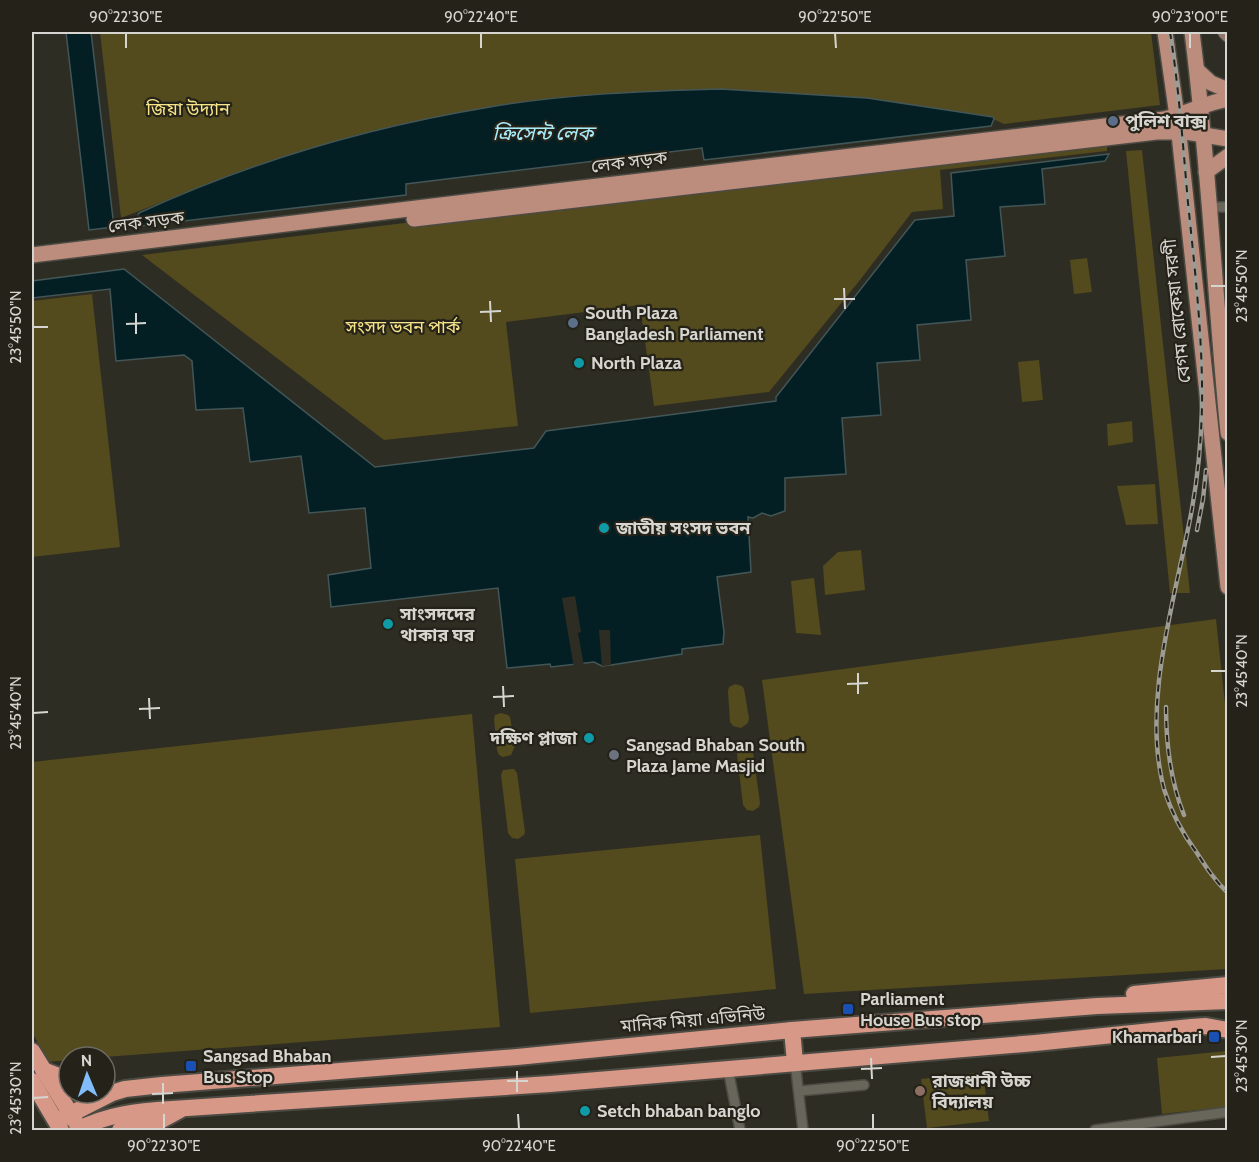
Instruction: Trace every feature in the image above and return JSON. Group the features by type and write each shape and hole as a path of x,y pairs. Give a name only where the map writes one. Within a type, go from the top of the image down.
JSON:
{"highway":[{"path":"1097,1006 1117,996 1227,986"},
{"name":"মানিক মিয়া এভিনিউ","path":"63,1122 112,1093 125,1089 162,1085 517,1057 792,1030 1097,1006 1227,1001"},
{"path":"32,1051 37,1076 63,1122 79,1130 110,1117 135,1112 520,1086 1199,1027 1227,1030"},
{"path":"792,1030 795,1062"},
{"path":"517,1057 520,1086"},
{"path":"37,1076 57,1078"},
{"name":"মানিক মিয়া এভিনিউ","path":"117,1083 162,1085"},
{"path":"120,1131 170,1118 183,1108"}],"main road":[{"name":"বেগম রোকেয়া সরণী","path":"1165,32 1178,123 1227,586"},
{"path":"1192,32 1202,105 1206,172 1217,207 1227,433"},
{"path":"1198,71 1211,83 1227,90"},
{"name":"লেক সড়ক","path":"32,255 556,190 1109,126 1178,123 1202,105 1227,99"},
{"path":"32,264 1122,136 1178,123 1204,135 1227,139"},
{"path":"1206,172 1227,156"}],"street":[{"path":"795,1062 803,1131"},
{"path":"728,1069 740,1131"},
{"path":"799,1091 864,1084"},
{"path":"1095,1131 1149,1127 1227,1112"}],"green space":[{"name":"জিয়া উদ্যান","path":"100,32 1151,32 1160,105 1004,124 989,117 234,174 121,218"},
{"name":"সংসদ ভবন পার্ক","path":"1107,143 1107,151 940,170 943,209 912,212 769,392 654,406 640,305 506,322 518,426 384,440 142,255 536,207"},
{"path":"1142,150 1190,593 1170,593 1126,151"},
{"path":"1087,258 1092,292 1074,294 1070,260"},
{"path":"92,294 120,547 32,557 32,301"},
{"path":"1039,360 1043,400 1022,402 1018,362"},
{"path":"1132,421 1133,442 1108,446 1107,424"},
{"path":"1155,484 1158,524 1126,525 1117,486"},
{"path":"861,550 865,590 825,595 823,566 838,552"},
{"path":"814,578 821,635 796,633 791,581"},
{"path":"1216,619 1228,732 1227,969 804,994 762,680"},
{"path":"735,684 744,689 749,718 748,723 741,728 733,726 730,722 728,691 729,687"},
{"path":"501,713 510,717 515,746 511,755 503,757 497,750 494,719 495,715"},
{"path":"472,714 500,1027 117,1056 117,1045 57,1045 57,1061 48,1062 32,1032 32,762"},
{"path":"749,741 752,745 760,803 759,807 753,811 747,810 743,805 736,746 738,742"},
{"path":"514,769 517,773 525,832 518,839 512,838 508,833 501,775 503,770"},
{"path":"760,835 776,989 530,1013 515,859"},
{"path":"1226,1051 1227,1107 1162,1114 1157,1058"},
{"path":"983,1072 989,1121 927,1128 921,1079"}],"water":[{"path":"66,32 91,32 114,227 89,230"},
{"name":"ক্রিসেন্ট লেক","path":"721,89 867,98 993,117 994,119 991,126 704,160 702,148 406,184 406,195 141,226 137,219 139,213 267,162 400,125 490,107 547,99 635,92"},
{"path":"1109,154 1105,161 1042,169 1045,204 1000,207 1005,256 966,260 971,320 917,325 920,360 877,363 881,415 842,418 846,474 785,478 785,511 771,516 762,513 753,518 748,517 751,572 717,577 724,632 723,644 682,649 682,654 611,665 602,666 594,662 551,667 550,664 507,668 498,588 331,607 328,575 371,568 365,508 309,513 301,456 250,462 243,408 196,410 192,361 184,355 116,361 110,289 32,298 32,281 124,269 375,467 534,448 546,431 776,401 776,397 915,220 954,216 951,173"}],"pier":[{"path":"575,596 584,666 574,668 562,598"},
{"path":"599,630 610,630 611,665 602,666"}],"railway":[{"path":"1170,32 1198,305 1202,407 1200,451 1194,495 1162,656 1156,724 1158,757 1164,789 1178,822 1207,869 1228,893"},
{"path":"1197,530 1206,470"},
{"path":"1166,707 1170,762 1175,789 1184,815"}],"place":[{"name":"পুলিশ বাক্স","path":"1113,121"},
{"name":"South Plaza Bangladesh Parliament","path":"573,323"},
{"name":"North Plaza","path":"579,363"},
{"name":"জাতীয় সংসদ ভবন","path":"604,528"},
{"name":"সাংসদদের থাকার ঘর","path":"388,624"},
{"name":"দক্ষিণ প্লাজা","path":"589,738"},
{"name":"Sangsad Bhaban South Plaza Jame Masjid","path":"614,755"},
{"name":"Parliament House Bus stop","path":"848,1009"},
{"name":"Khamarbari","path":"1214,1037"},
{"name":"Sangsad Bhaban Bus Stop","path":"191,1066"},
{"name":"রাজধানী উচ্চ বিদ্যালয়","path":"920,1091"},
{"name":"Setch bhaban banglo","path":"585,1111"}]}
